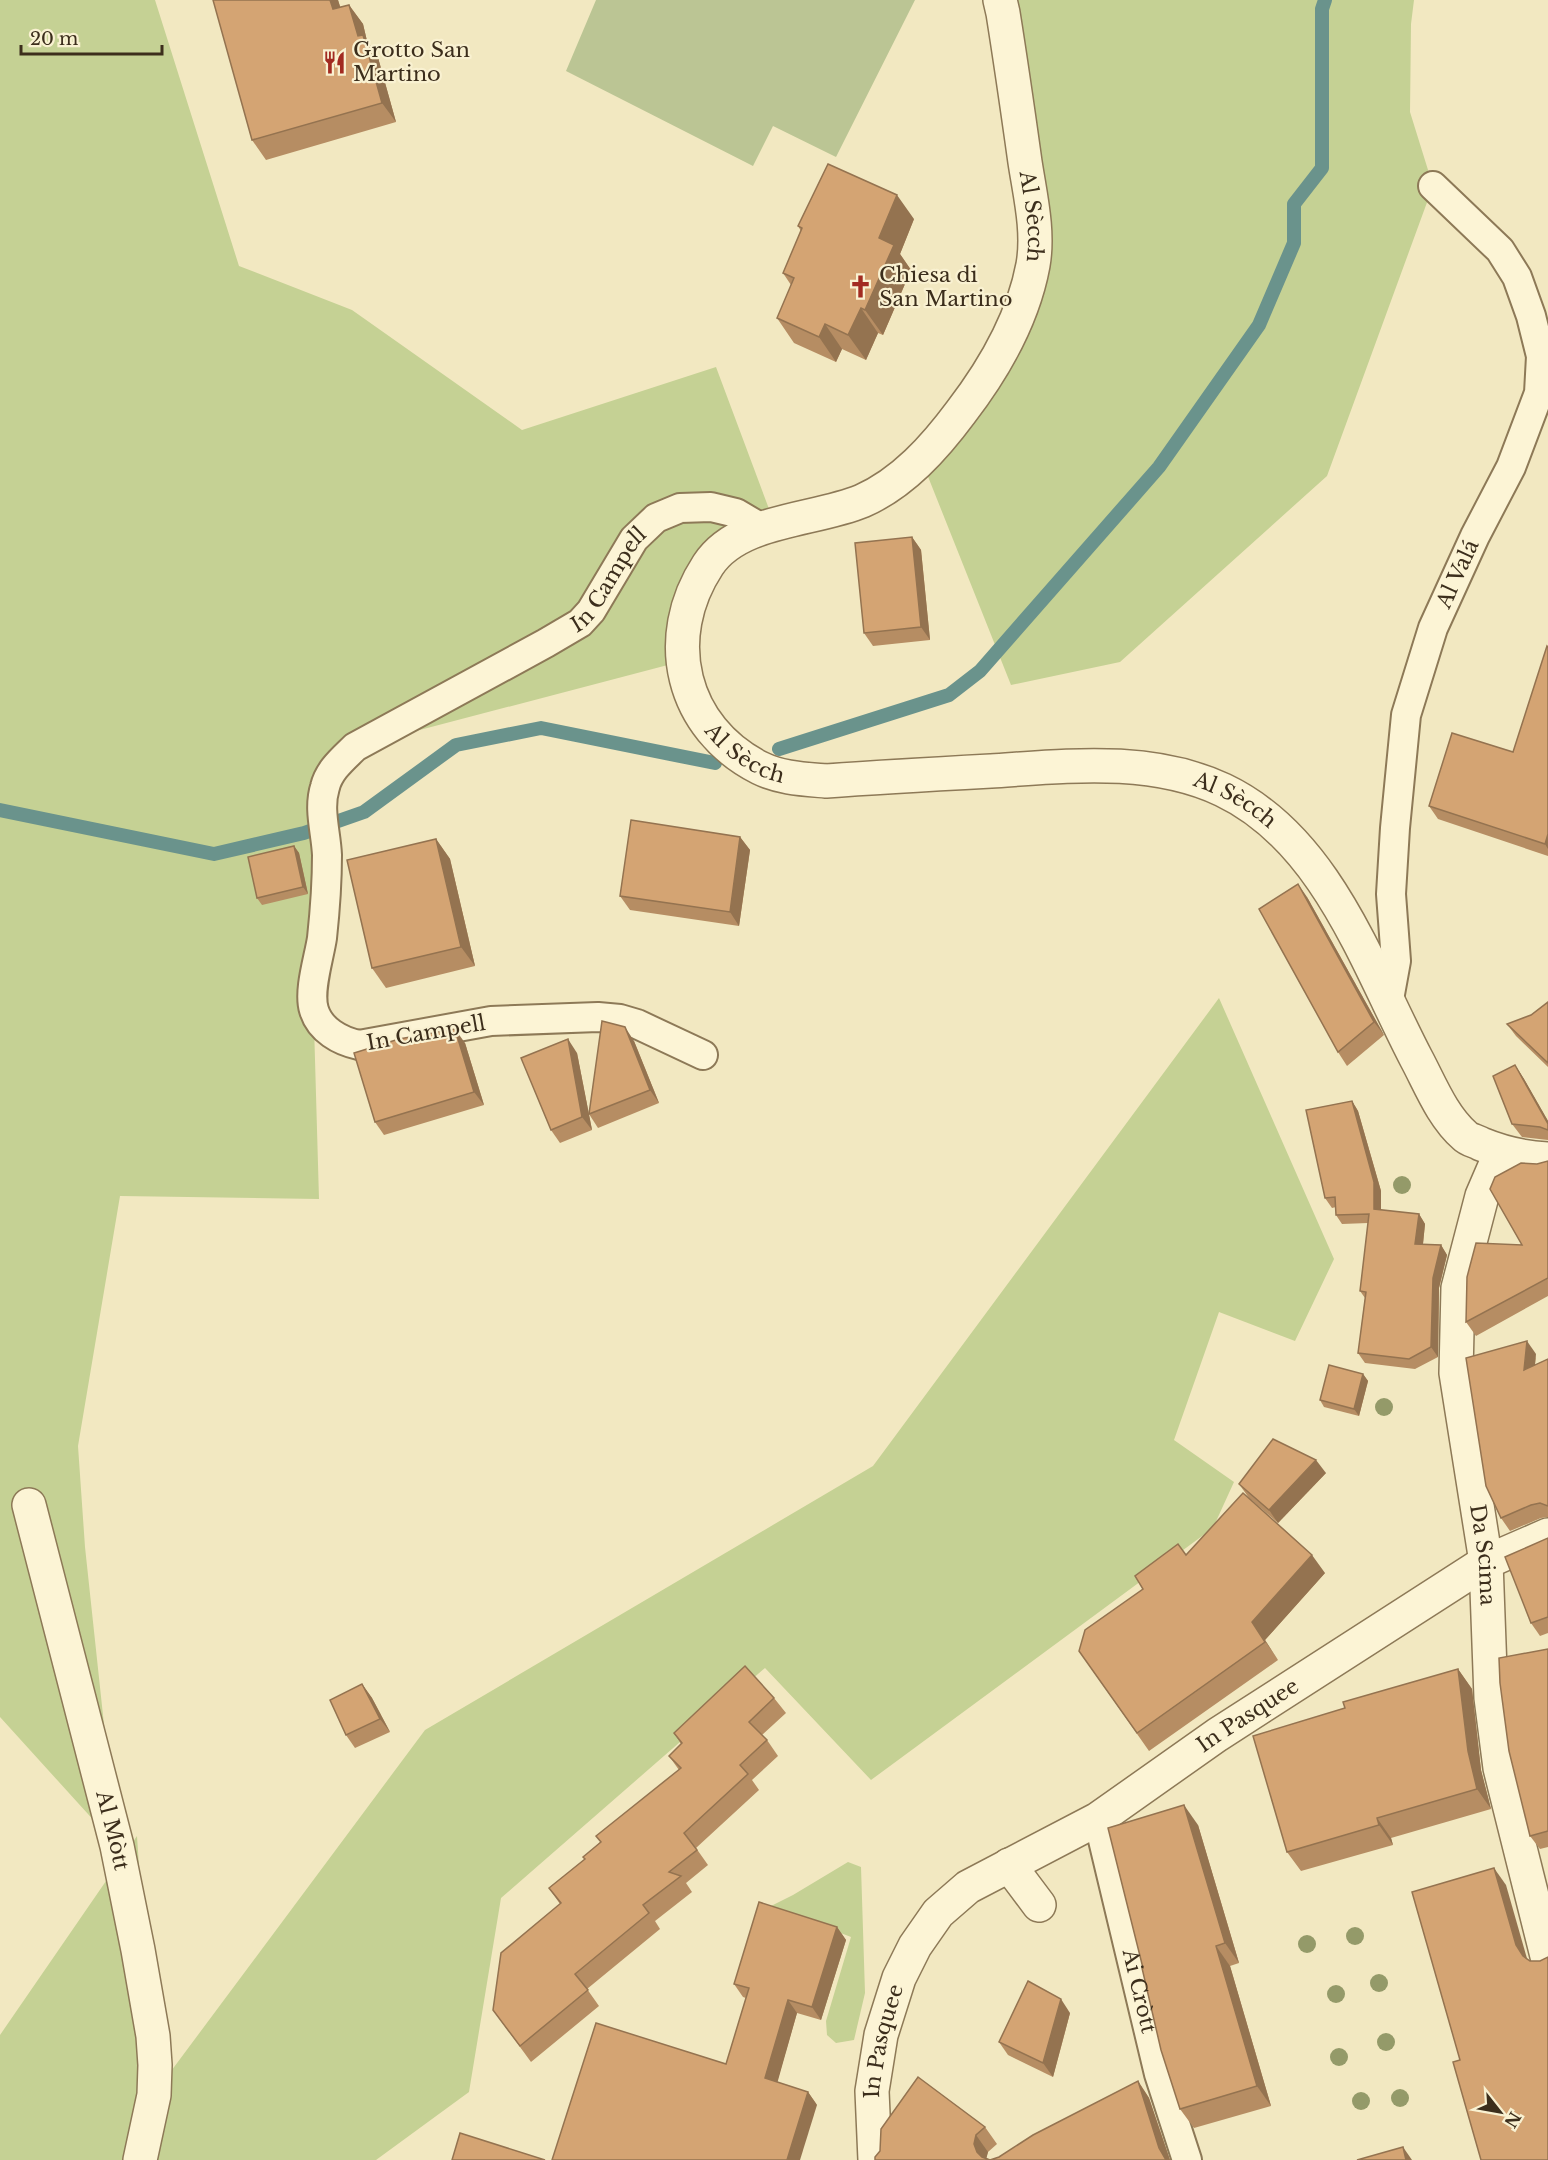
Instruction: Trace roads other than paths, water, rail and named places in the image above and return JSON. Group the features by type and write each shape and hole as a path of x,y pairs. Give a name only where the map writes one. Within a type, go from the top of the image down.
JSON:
{"street":[{"name":"Al Sècch","path":"1000,0 1004,13 1034,223 1034,262 1027,292 1012,328 994,364 949,429 921,459 892,484 862,501 738,537 720,550 707,566 692,597 684,625 683,661 688,690 695,707 719,737 736,752 772,773 791,777 837,780 1093,765 1141,768 1180,775 1222,790 1254,807 1280,828 1309,861 1346,916 1388,1005 1443,1109 1465,1137 1501,1152 1548,1160"},
{"name":"Da Scima","path":"1501,1152 1482,1196 1458,1288 1456,1373 1486,1562 1491,1698 1500,1768 1548,1960"},
{"name":"Al Mòtt","path":"29,1505 117,1846 153,2036 154,2095 140,2160"},
{"name":"In Pasquee","path":"875,2160 872,2091 881,2035 899,1978 915,1946 938,1913 968,1887 1098,1819 1217,1735 1486,1562 1548,1535"},
{"path":"1009,1865 1039,1905"}],"lane":[{"name":"Al Valá","path":"1388,1005 1396,961 1391,894 1406,715 1433,628 1475,536 1511,467 1539,393 1541,356 1531,316 1517,277 1500,250 1433,186"},
{"name":"In Campell","path":"704,1055 637,1024 620,1019 598,1017 491,1021 358,1046 334,1036 321,1023 313,1009 313,990 326,900 327,853 321,801 325,784 334,768 355,747 546,643 580,622 591,610 633,539 656,518 680,508 711,507 736,513 763,529"},
{"name":"Ai Cròtt","path":"1098,1819 1149,2079 1187,2160"}],"waterway":[{"path":"779,749 949,695 980,671 1159,467 1259,325 1294,243 1294,204 1322,168 1322,9 1325,0"},
{"path":"0,810 214,854 304,833 364,812 456,745 541,728 715,763"}],"place":[{"name":"Grotto San Martino","path":"335,62"},
{"name":"Chiesa di San Martino","path":"861,287"}]}
